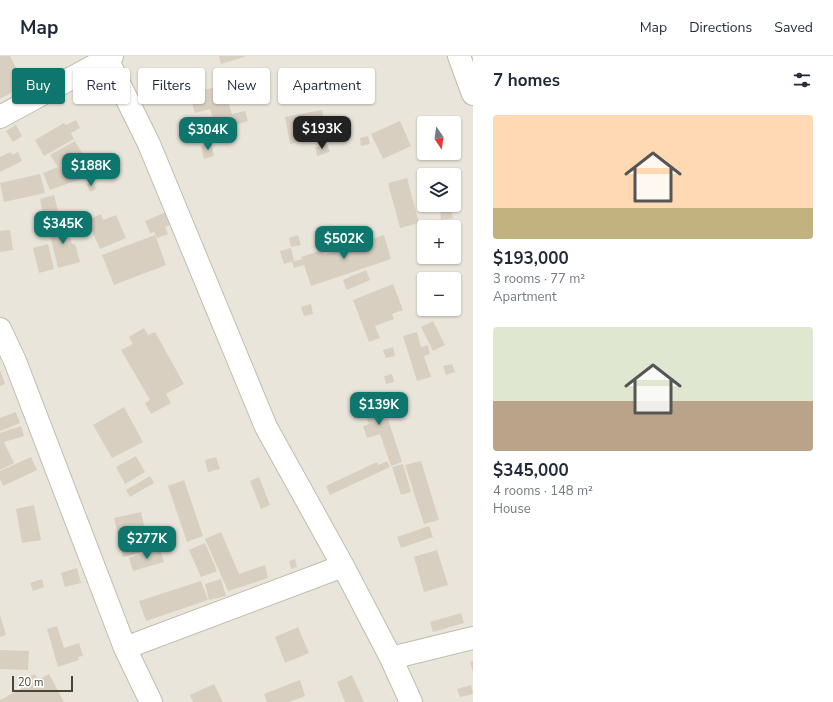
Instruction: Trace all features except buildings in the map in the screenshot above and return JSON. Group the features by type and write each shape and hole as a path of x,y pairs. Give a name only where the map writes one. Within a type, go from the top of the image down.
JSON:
{"street":[{"path":"459,56 473,94"},
{"path":"0,117 109,57 150,144 266,427 343,566 391,658 411,702"},
{"path":"0,328 15,361 125,648 151,702"},
{"path":"125,648 343,566"},
{"path":"391,658 473,638"}],"shaded area":[{"path":"0,56 473,56 473,702 0,702"}]}
